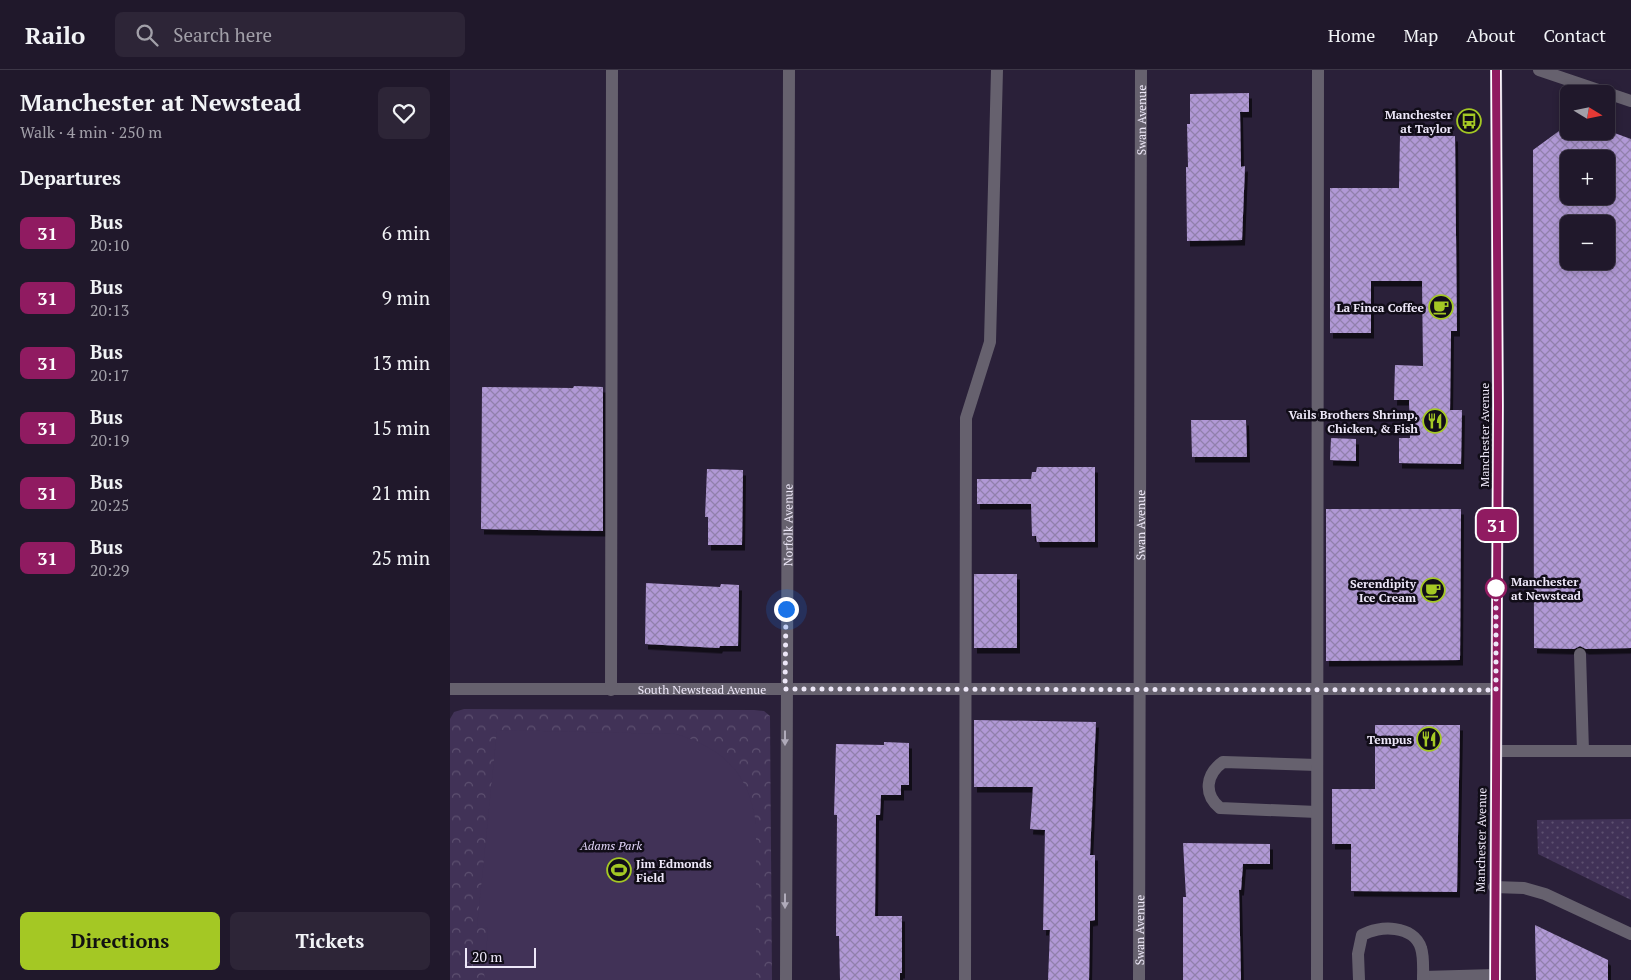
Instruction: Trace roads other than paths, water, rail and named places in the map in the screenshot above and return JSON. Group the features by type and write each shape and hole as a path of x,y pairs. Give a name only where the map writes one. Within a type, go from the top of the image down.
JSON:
{"main road":[{"name":"Manchester Avenue","path":"1495,978 1498,405 1496,70"}],"street":[{"path":"611,690 612,70"},
{"name":"Norfolk Avenue","path":"786,980 785,689 789,70"},
{"path":"965,980 966,418 990,342 997,70"},
{"name":"Swan Avenue","path":"1139,980 1141,70"},
{"path":"1317,980 1318,70"},
{"path":"1539,70 1631,101"},
{"path":"1580,654 1582,751"},
{"name":"South Newstead Avenue","path":"450,689 1140,688 1496,690"},
{"path":"1496,751 1631,751"},
{"path":"1317,765 1223,762 1215,768 1209,778 1208,790 1212,802 1220,808 1317,812"},
{"path":"1494,887 1524,888 1545,894 1631,934"},
{"path":"1359,980 1358,954 1362,935 1382,928 1396,929 1417,940 1422,948 1423,978 1495,978"}],"place":[{"name":"Manchester at Taylor","path":"1469,121"},
{"name":"La Finca Coffee","path":"1441,307"},
{"name":"Vails Brothers Shrimp, Chicken, & Fish","path":"1435,421"},
{"name":"Manchester at Newstead","path":"1496,588"},
{"name":"Serendipity Ice Cream","path":"1433,590"},
{"name":"Tempus","path":"1429,739"},
{"name":"Jim Edmonds Field","path":"619,870"}],"park label":[{"name":"Adams Park","path":"611,845"}]}
